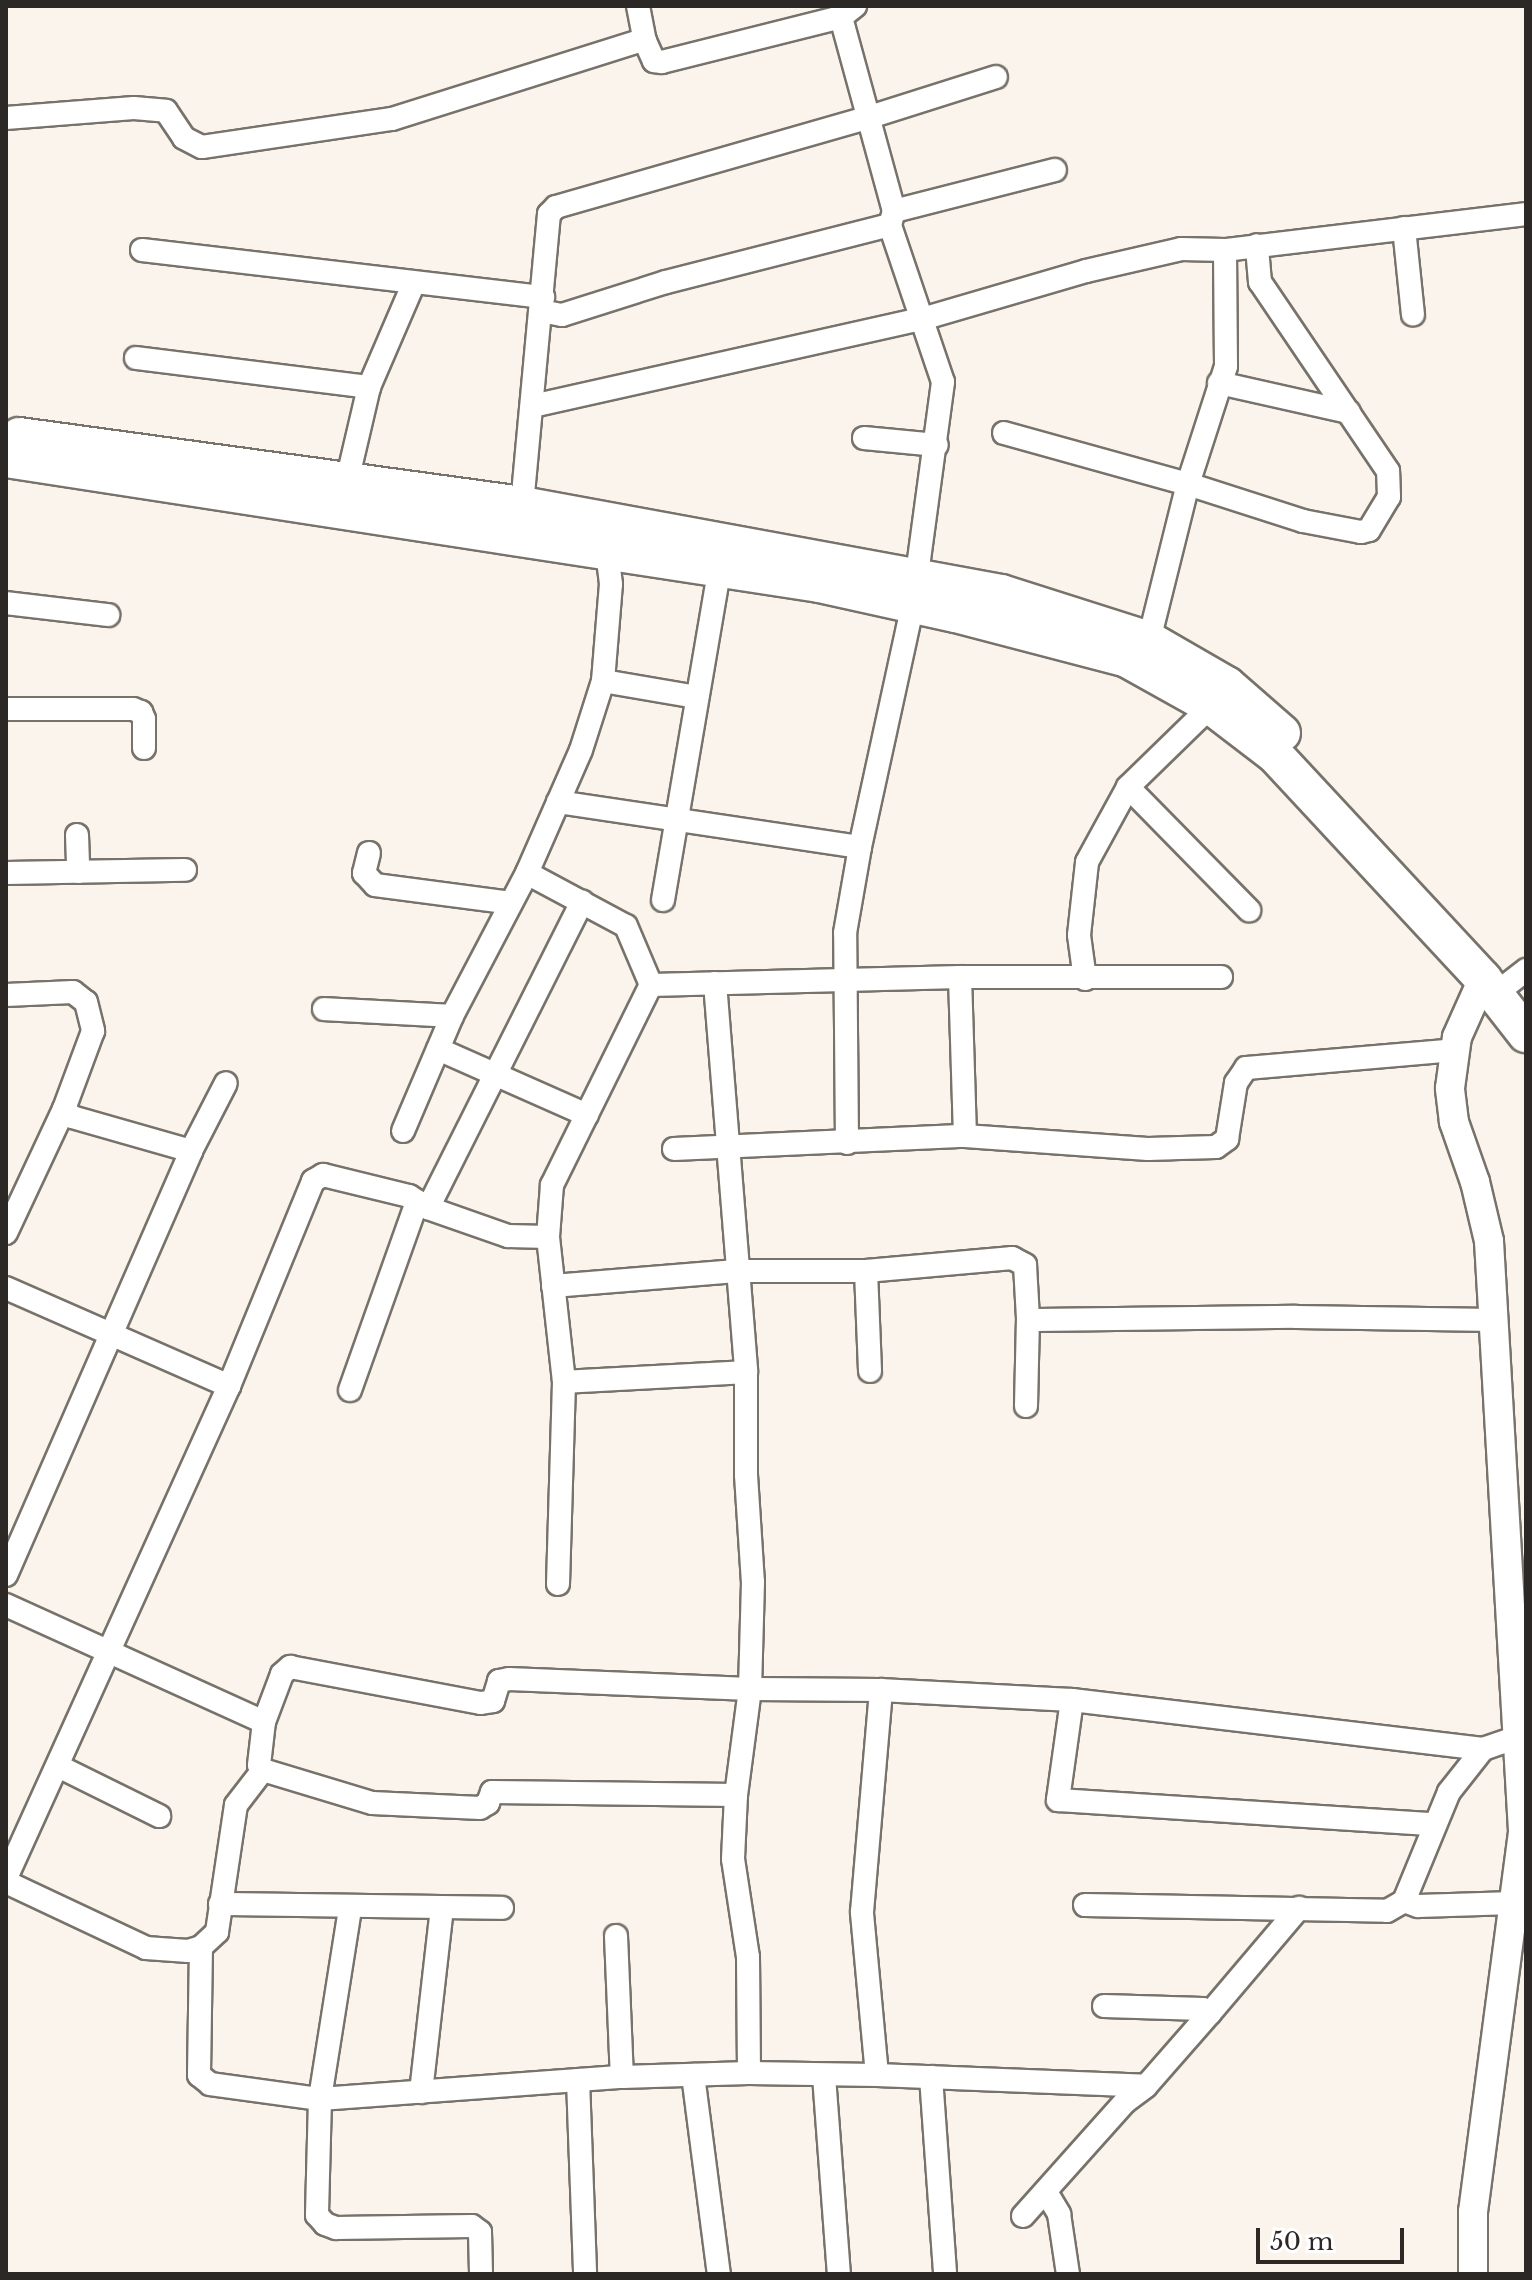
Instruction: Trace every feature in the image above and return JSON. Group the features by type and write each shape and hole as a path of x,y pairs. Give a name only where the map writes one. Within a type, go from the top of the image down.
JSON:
{"highway":[{"path":"6,434 522,505 607,551 819,584 1001,593 1149,640 1227,685 1308,756 1511,984 1526,1034"},
{"path":"6,459 570,530 915,591 1127,659 1211,706 1275,755 1511,984"}],"street":[{"path":"638,6 645,41 654,61 662,62 848,12 892,218 943,382 937,445 915,591 860,847 845,933 847,1143"},
{"path":"6,118 134,108 166,111 184,138 202,147 392,119 645,41"},
{"path":"522,505 549,214 556,207 870,117 996,77"},
{"path":"142,250 542,304 562,315 1055,170"},
{"path":"532,406 922,319 1181,249 1225,250 1526,214"},
{"path":"1404,228 1413,315"},
{"path":"1004,433 1188,484 1303,521 1361,532 1369,530 1389,497 1388,471 1260,282 1257,245"},
{"path":"1149,640 1188,484 1226,366 1225,250"},
{"path":"347,481 369,387 413,285"},
{"path":"136,358 369,387"},
{"path":"1219,383 1349,412"},
{"path":"864,438 937,445"},
{"path":"403,1131 452,1016 527,873 581,750 603,681 611,584 607,551"},
{"path":"663,900 720,568"},
{"path":"6,603 108,615"},
{"path":"603,681 697,697"},
{"path":"1085,979 1079,935 1087,862 1128,787 1211,706"},
{"path":"6,709 133,709 141,712 144,719 144,748"},
{"path":"1128,787 1249,910"},
{"path":"558,802 860,847"},
{"path":"77,835 78,872"},
{"path":"369,853 364,873 375,885 511,903"},
{"path":"6,873 185,870"},
{"path":"527,873 626,926 651,985 552,1185 548,1237 564,1382 558,1584"},
{"path":"350,1390 422,1205 582,902"},
{"path":"651,985 960,977 1221,977"},
{"path":"960,977 965,1136"},
{"path":"715,983 746,1372 746,1475 753,1582 750,1689 736,1795 733,1859 748,1957 749,2073"},
{"path":"1473,2274 1473,2212 1523,1831 1489,1241 1475,1182 1454,1122 1450,1088 1455,1050 1468,1009 1511,984"},
{"path":"6,995 73,992 86,1002 93,1031 64,1109 6,1233"},
{"path":"324,1009 452,1016"},
{"path":"438,1049 587,1115"},
{"path":"674,1149 965,1136 1148,1149 1216,1147 1227,1139 1236,1083 1246,1068 1455,1050"},
{"path":"6,1575 191,1151 226,1083"},
{"path":"64,1109 72,1117 191,1151"},
{"path":"263,1770 236,1805 217,1932 201,1947 188,1951 146,1948 6,1880 106,1652 229,1386 313,1181 323,1175 409,1196 422,1205 508,1236 548,1237"},
{"path":"553,1286 736,1271 866,1271 1012,1258 1025,1265 1028,1319 1026,1406"},
{"path":"866,1271 870,1371"},
{"path":"6,1288 111,1337 229,1386"},
{"path":"1028,1319 1494,1320"},
{"path":"564,1382 746,1372"},
{"path":"6,1605 264,1722"},
{"path":"736,1795 492,1792 488,1803 480,1808 372,1803 263,1770 259,1765 264,1722 282,1674 290,1667 481,1703 493,1701 499,1681 509,1679 750,1689 881,1690 1072,1700 1483,1749 1518,1737"},
{"path":"877,2075 862,1912 881,1690"},
{"path":"1072,1700 1058,1800 1433,1824"},
{"path":"1085,1905 1387,1911 1404,1901 1433,1824 1449,1792 1483,1749"},
{"path":"58,1766 159,1816"},
{"path":"1404,1901 1418,1906 1514,1903"},
{"path":"220,1904 350,1909 502,1908"},
{"path":"421,2092 442,1908"},
{"path":"1023,2216 1125,2102 1146,2086 1299,1908"},
{"path":"350,1909 320,2099 317,2215 325,2224 336,2228 472,2226 480,2232 481,2274"},
{"path":"616,1936 622,2077"},
{"path":"201,1947 199,2075 210,2084 320,2099 622,2077 749,2073 1146,2086"},
{"path":"1104,2006 1203,2009 1210,2013"},
{"path":"693,2075 719,2274"},
{"path":"824,2076 839,2274"},
{"path":"931,2077 945,2274"},
{"path":"578,2080 585,2274"},
{"path":"1046,2192 1059,2214 1068,2274"}]}
